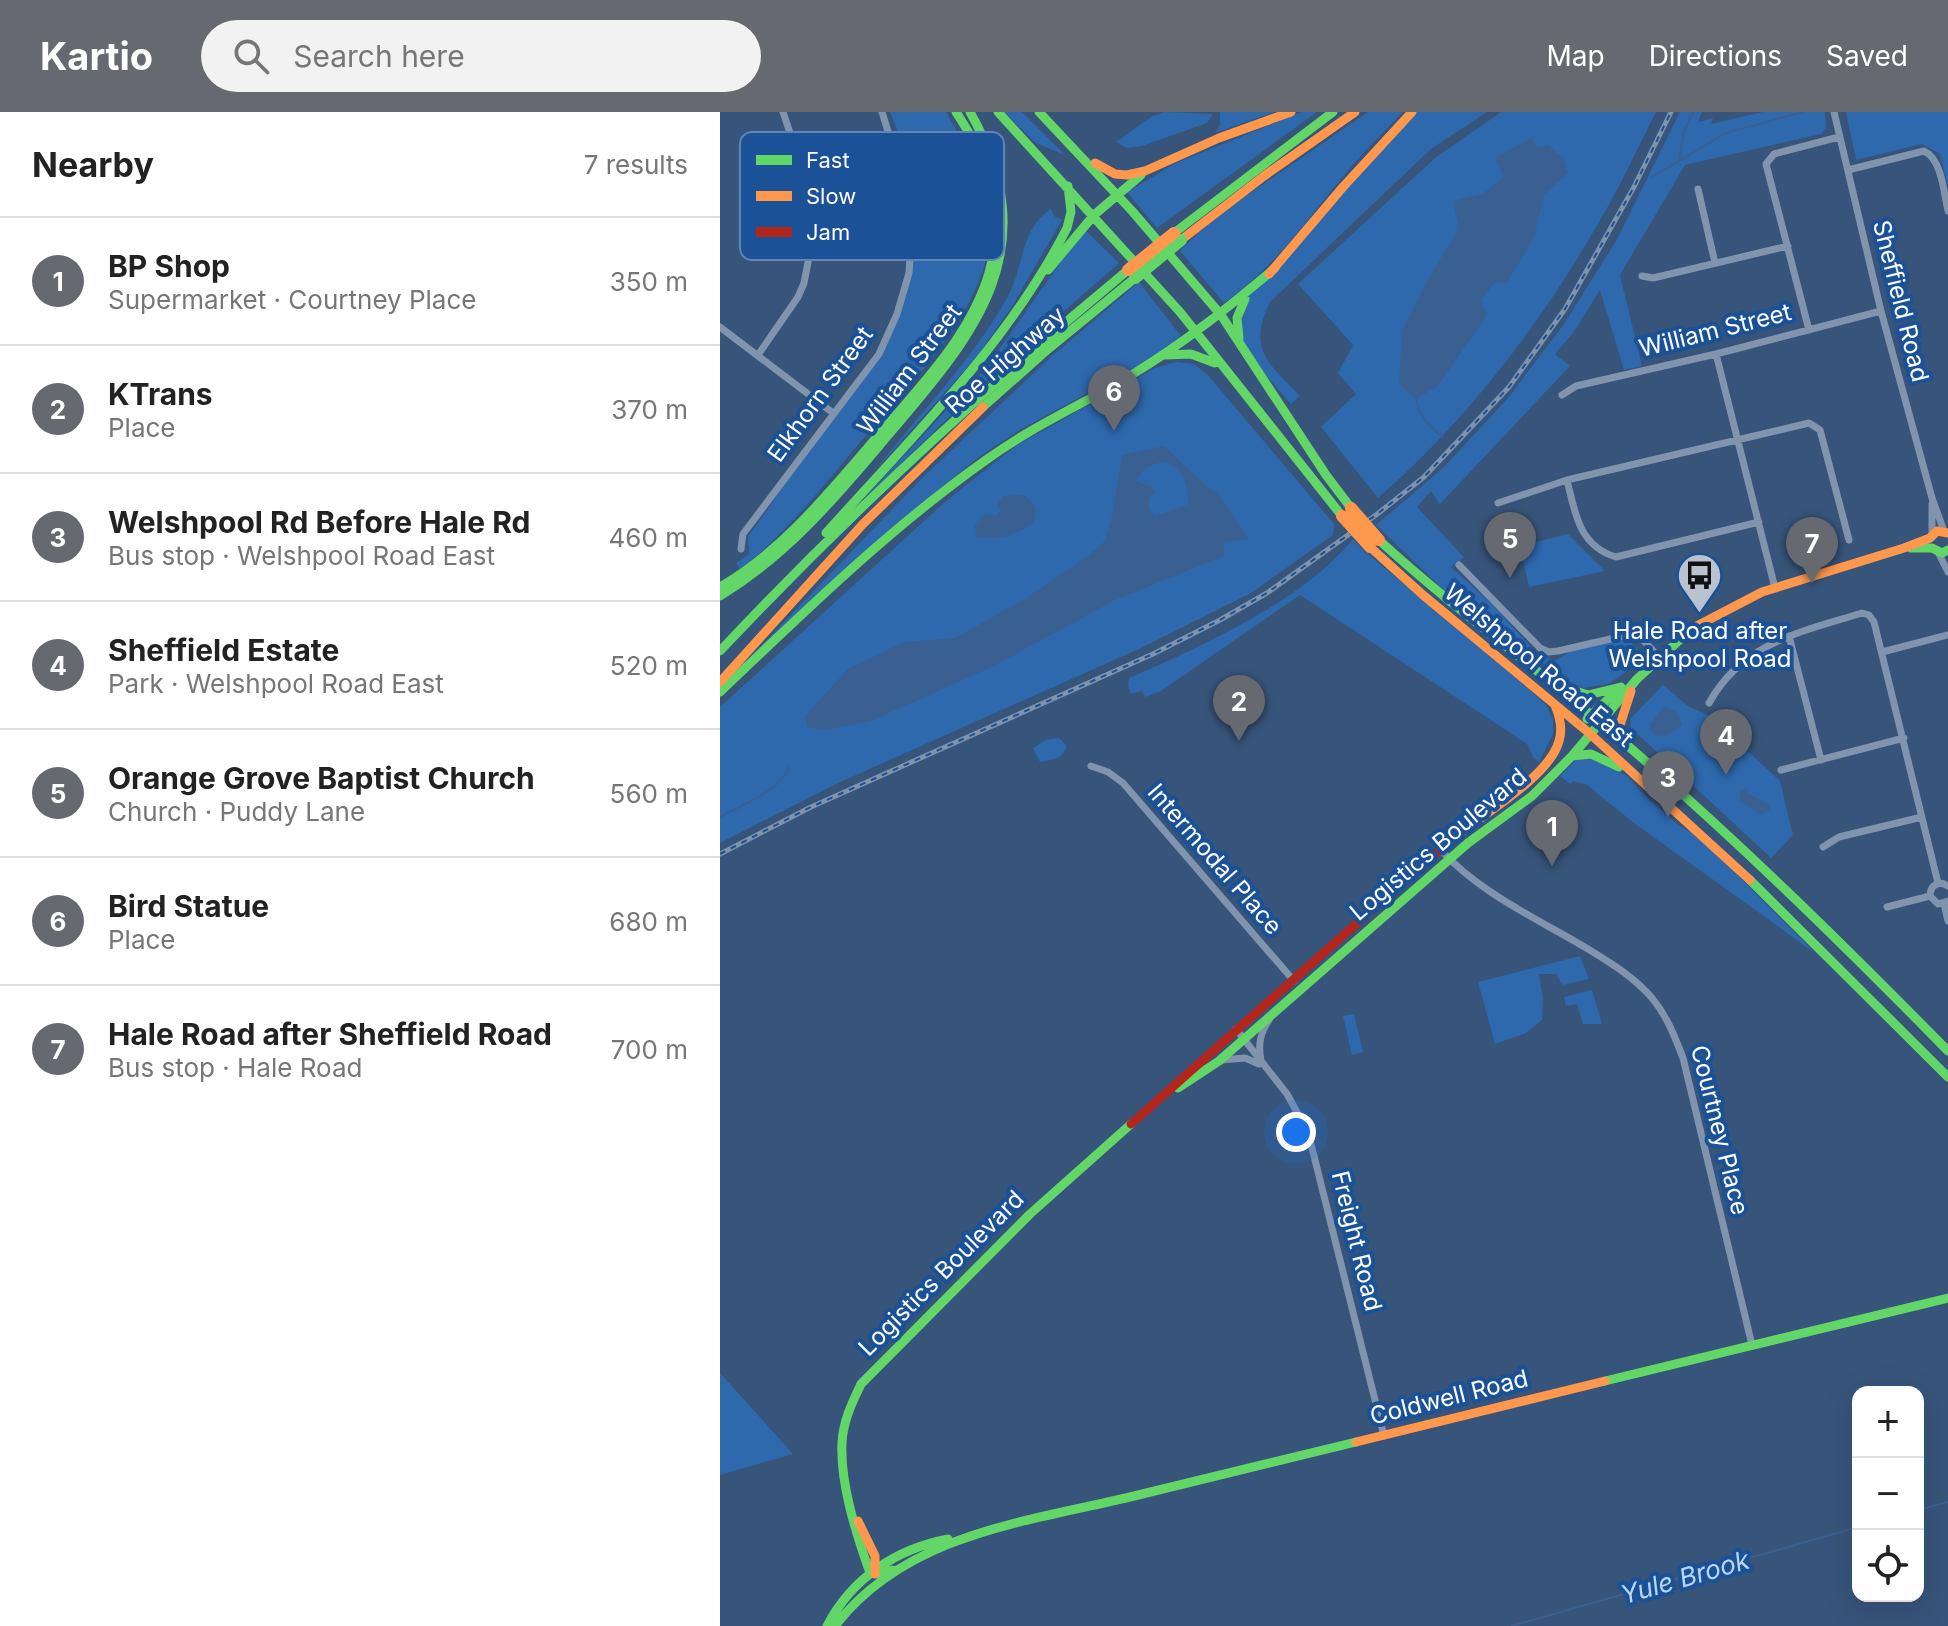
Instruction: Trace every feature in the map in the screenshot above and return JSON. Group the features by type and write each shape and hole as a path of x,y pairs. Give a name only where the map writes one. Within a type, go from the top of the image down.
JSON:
{"main road":[{"name":"William Street","path":"956,112 970,132"},
{"name":"William Street","path":"970,112 980,132"},
{"name":"Welshpool Road East","path":"998,112 1094,215 1132,268 1196,332 1374,544 1441,613 1586,730 1831,957 1948,1077"},
{"path":"1039,112 1079,153 1110,173 1127,175 1145,171 1219,138 1291,112"},
{"name":"Roe Highway","path":"1178,237 1333,112"},
{"name":"Roe Highway","path":"720,651 767,600 956,416 1048,335 1132,268 1355,112"},
{"path":"1243,349 1237,329 1238,311 1247,296 1412,112"},
{"name":"Welshpool Road East","path":"1079,153 1221,315 1346,512"},
{"path":"1039,277 1053,265 1094,215 1145,171"},
{"path":"767,600 953,393 1006,327 1039,277 1071,216 1068,186"},
{"name":"William Street","path":"720,587 749,570 836,483 952,344 977,301 992,260"},
{"name":"William Street","path":"720,596 754,575 775,557 843,487 932,381 966,337 984,306 999,260"},
{"name":"Roe Highway","path":"720,682 777,615 882,503 1132,268"},
{"path":"720,692 796,619 968,472 1029,429 1113,385 1160,356 1221,315 1275,268"},
{"path":"1160,356 1188,351 1225,368"},
{"name":"Logistics Boulevard","path":"1154,1104 1220,1060 1240,1034 1275,1012 1297,984 1468,843 1524,802 1572,756 1596,718 1691,629 1762,592 1904,548 1940,542"},
{"name":"Welshpool Road East","path":"1374,544 1621,739 1847,948 1948,1051"},
{"path":"1553,683 1588,695 1630,683 1619,728 1621,739"},
{"name":"Logistics Boulevard","path":"873,1570 854,1515 844,1470 842,1442 848,1411 861,1384 1030,1214 1154,1104 1297,984 1440,849 1524,783 1558,744 1561,730 1553,702"},
{"path":"1572,756 1587,751 1612,763 1678,822 1695,830"},
{"name":"Coldwell Road","path":"831,1622 853,1590 873,1570 893,1564 930,1541 960,1538 1948,1298"}],"street":[{"path":"783,112 790,132"},
{"name":"Elkhorn Street","path":"882,112 888,132"},
{"name":"Sheffield Road","path":"1834,112 1948,572"},
{"path":"1809,330 1767,159 1774,154 1839,137"},
{"path":"1848,170 1924,151 1931,154 1935,162 1948,211"},
{"path":"1698,189 1715,263"},
{"path":"1642,276 1650,278 1788,246"},
{"path":"758,355 798,297 808,260"},
{"name":"Elkhorn Street","path":"741,549 743,534 879,354 897,314 909,273 908,260"},
{"name":"William Street","path":"1562,395 1576,386 1881,311"},
{"path":"720,327 833,413"},
{"path":"1716,354 1775,588"},
{"path":"1498,503 1567,480 1805,423 1818,427 1849,540"},
{"path":"1567,480 1582,534 1602,551 1616,557 1759,522"},
{"name":"Sheffield Road","path":"1932,498 1940,542"},
{"path":"1459,565 1540,648 1549,652 1558,651 1632,634 1642,639 1659,657"},
{"path":"1709,703 1721,684 1747,658 1775,640 1862,613 1869,615 1882,652 1938,883"},
{"path":"1882,652 1948,635"},
{"path":"1789,636 1821,760"},
{"path":"1781,770 1904,738"},
{"name":"Intermodal Place","path":"1091,766 1108,772 1123,783 1297,984"},
{"path":"1823,847 1839,837 1922,817"},
{"name":"Courtney Place","path":"1440,849 1484,888 1615,965 1637,982 1664,1015 1683,1058 1752,1345"},
{"path":"1938,883 1948,886"},
{"path":"1938,883 1930,889 1930,896 1935,903 1946,902 1948,921"},
{"path":"1887,907 1930,896"},
{"path":"1264,1067 1259,1046 1261,1034 1275,1012"},
{"name":"Freight Road","path":"1240,1034 1287,1094 1314,1148 1384,1436"},
{"path":"1220,1060 1245,1058 1264,1067"}],"shaded area":[{"path":"890,112 946,112 957,132 898,132"},
{"path":"1004,112 1022,112 1065,155 1036,143"},
{"path":"1165,112 1213,114 1207,123 1142,146 1127,148 1116,142 1151,117"},
{"path":"1220,112 1274,112 1215,133 1220,125"},
{"path":"1302,112 1317,112 1157,228 1127,192 1176,163"},
{"path":"1368,112 1403,112 1358,159 1277,256 1224,303 1180,251 1240,200"},
{"path":"1412,112 1487,112 1431,149 1270,302 1260,332 1261,344 1270,364 1300,396 1291,404 1243,349 1242,303"},
{"path":"1501,112 1656,112 1583,250 1532,327 1475,400 1378,498 1321,427 1356,394 1338,373 1353,345 1298,284 1435,158"},
{"path":"1680,112 1702,112 1698,122 1713,118 1711,124 1763,112 1825,112 1826,128 1821,134 1685,165 1620,275 1642,366 1624,370 1600,290 1573,333 1555,354 1570,366 1440,504 1431,491 1417,507 1464,557 1451,567 1493,605 1537,654 1555,661 1572,650 1626,638 1644,655 1642,660 1609,684 1583,688 1563,679 1447,593 1376,525 1443,468 1508,398 1564,324 1616,241"},
{"path":"1846,112 1948,112 1948,186 1940,154 1922,144 1856,160"},
{"path":"1532,138 1537,148 1548,145 1564,159 1568,173 1544,195 1534,237 1507,283 1495,282 1481,300 1487,315 1437,387 1416,398 1399,384 1402,331 1459,228 1453,201 1482,194 1504,177 1495,158"},
{"path":"1051,209 1054,216 1062,220 1011,308 975,359 874,472 994,320 1013,285 1033,227"},
{"path":"1084,229 1119,263 1005,363 855,508 986,368"},
{"path":"909,260 985,260 970,301 918,375 804,508 774,540 740,569 736,563 749,554 748,537 886,340"},
{"path":"1139,282 1181,336 1152,358 1018,431 980,456 736,672 924,476 1052,356"},
{"path":"1176,362 1194,364 1207,374 1334,524 1333,535 1251,593 1141,648 836,784 720,843 720,707 946,501 1017,445 1155,368"},
{"path":"1164,446 1205,485 1218,493 1249,539 1224,542 1224,556 1113,601 994,666 871,721 826,730 807,727 805,716 848,669 904,642 955,638 1025,599 1089,555 1104,542 1111,521 1122,455","holes":["1163,461 1183,478 1189,504 1155,516 1148,508 1149,498 1155,493 1152,487 1135,481 1145,468"]},
{"path":"1025,495 1036,508 1034,523 1007,536 977,537 974,525 985,514 997,516 1001,510 997,505 1003,496"},
{"path":"1568,534 1605,571 1529,587 1520,546"},
{"path":"1353,539 1546,705 1553,720 1553,734 1539,762 1527,744 1300,595 1161,691 1145,697 1142,691 1131,694 1129,678 1250,620 1307,582"},
{"path":"1663,685 1688,706 1710,716 1780,781 1793,835 1771,858 1631,728 1630,719"},
{"path":"1665,706 1677,712 1682,725 1667,736 1654,735 1649,725"},
{"path":"1059,738 1067,746 1063,754 1040,762 1033,748 1046,740"},
{"path":"1578,758 1602,760 1628,777 1678,825 1701,838 1815,953 1634,823 1587,785 1574,781 1570,784 1560,776"},
{"path":"1746,787 1749,794 1769,804 1770,809 1761,815 1740,801 1740,792"},
{"path":"1580,956 1589,979 1562,985 1556,974 1539,974 1542,1020 1526,1033 1495,1044 1478,982"},
{"path":"1592,990 1602,1024 1583,1024 1577,1004 1566,1006 1564,997"},
{"path":"1354,1014 1363,1052 1352,1055 1343,1016"},
{"path":"720,1373 793,1454 720,1475"}],"waterway":[{"path":"1679,160 1684,131 1693,112"},
{"path":"1652,177 1726,133 1803,112"},
{"path":"1416,398 1425,420 1443,437"},
{"path":"720,817 769,791 789,767"},
{"name":"Yule Brook","path":"1924,1508 1948,1502"},
{"name":"Yule Brook","path":"1512,1626 1852,1529"}],"railway":[{"path":"720,854 811,807 1153,654 1220,620 1267,593 1376,515 1424,477 1509,387 1565,309 1634,187 1671,112"}],"traffic: fast":[{"path":"956,112 969,132"},
{"path":"970,112 979,132"},
{"path":"998,112 1180,312 1342,516"},
{"path":"1039,112 1133,212 1221,315 1351,508"},
{"path":"1174,233 1333,112"},
{"path":"1048,270 1094,215 1141,175"},
{"path":"826,533 957,388 1017,311 1067,228 1071,212 1068,186"},
{"path":"1135,278 1181,240"},
{"path":"720,587 785,538 929,377 974,310 992,260"},
{"path":"720,596 765,564 806,528 912,407 969,331 989,293 999,260"},
{"path":"720,692 849,571 950,486 1022,436 1115,385 1170,350 1275,268"},
{"path":"720,651 918,454 1128,270"},
{"path":"983,407 1135,278"},
{"path":"1239,338 1237,318 1245,299"},
{"path":"1165,355 1191,354 1215,363"},
{"path":"1379,540 1700,809 1948,1051"},
{"path":"1911,548 1932,548 1942,553 1948,550"},
{"path":"1178,1088 1219,1061 1468,843 1532,796 1572,756 1637,679 1684,636"},
{"path":"1563,687 1588,695 1621,687"},
{"path":"1587,719 1620,688"},
{"path":"1572,756 1591,754 1619,767"},
{"path":"1750,880 1948,1077"},
{"path":"892,1570 878,1574 869,1570 846,1491 843,1435 848,1412 861,1384 1030,1214 1131,1124"},
{"path":"1605,1381 1948,1298"},
{"path":"835,1626 864,1595 896,1571 932,1551 970,1536 1356,1442"},
{"path":"827,1626 849,1594 877,1568 911,1550 948,1539"}],"traffic: slow":[{"path":"1095,163 1115,174 1145,171 1219,138 1291,112"},
{"path":"1181,240 1355,112"},
{"path":"1269,274 1412,112"},
{"path":"1128,270 1174,233"},
{"path":"720,682 863,524 983,407"},
{"path":"1351,508 1379,540"},
{"path":"1342,516 1370,547"},
{"path":"1684,636 1691,629 1762,592 1904,548 1930,538 1937,531 1948,533"},
{"path":"1370,547 1588,732 1750,880"},
{"path":"1621,739 1619,728 1631,691"},
{"path":"1445,845 1541,770 1552,755 1561,732 1555,705"},
{"path":"1356,1442 1605,1381"},
{"path":"858,1521 875,1556 875,1574"}],"traffic: jam":[{"path":"1131,1124 1445,845"}],"place":[{"name":"Bird Statue","path":"1114,431"},
{"name":"Orange Grove Baptist Church","path":"1510,578"},
{"name":"Hale Road after Sheffield Road","path":"1812,583"},
{"name":"Hale Road after Welshpool Road","path":"1700,615"},
{"name":"KTrans","path":"1239,741"},
{"name":"Sheffield Estate","path":"1726,775"},
{"name":"Welshpool Rd Before Hale Rd","path":"1668,817"},
{"name":"BP Shop","path":"1552,866"}]}
